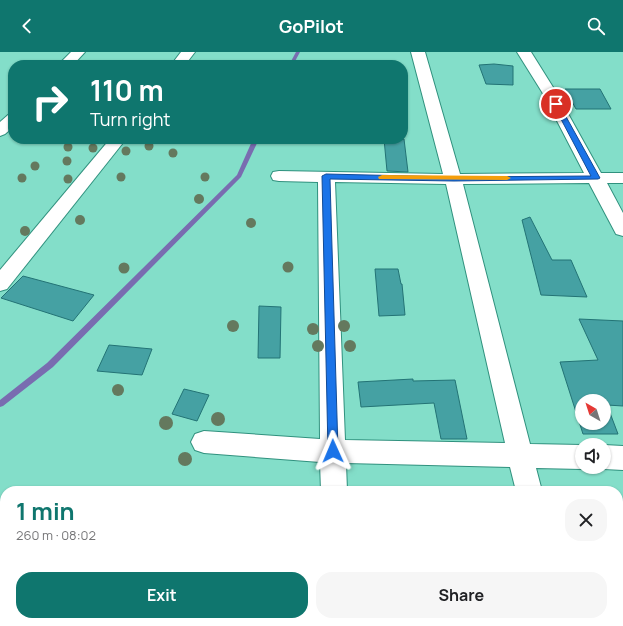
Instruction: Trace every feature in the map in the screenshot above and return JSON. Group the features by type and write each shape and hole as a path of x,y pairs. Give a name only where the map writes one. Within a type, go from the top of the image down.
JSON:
{"street":[{"path":"70,60 78,52"},
{"path":"182,60 188,52"},
{"path":"418,52 454,179 529,486"},
{"path":"524,52 549,92 623,230"},
{"path":"0,132 8,123"},
{"path":"0,284 114,144"},
{"path":"279,176 454,179 623,178"},
{"path":"326,176 334,486"},
{"path":"204,442 333,451 575,457"},
{"path":"611,457 623,458"}],"building":[{"path":"494,64 513,66 513,85 486,84 479,65"},
{"path":"565,89 600,89 611,109 576,109"},
{"path":"384,144 405,144 408,172 387,171"},
{"path":"530,217 552,260 571,260 587,297 541,295 522,220"},
{"path":"375,269 398,269 402,284 405,315 379,316"},
{"path":"23,276 94,295 73,321 1,298"},
{"path":"259,306 281,307 280,358 258,358"},
{"path":"579,319 623,321 623,406 611,405 611,394 575,394 575,409 560,362 598,360"},
{"path":"109,345 152,349 142,375 97,371"},
{"path":"413,379 413,381 455,380 467,439 441,439 434,403 361,407 358,382"},
{"path":"184,389 209,395 197,421 172,414"},
{"path":"611,416 618,434 583,434 582,430 611,430"}],"waterway":[{"path":"294,60 298,52"},
{"path":"0,404 50,365 239,176 254,144"}],"slow traffic":[{"path":"382,177 454,179 507,178"}],"route":[{"path":"333,451 326,176 454,179 596,178 556,104"}]}
